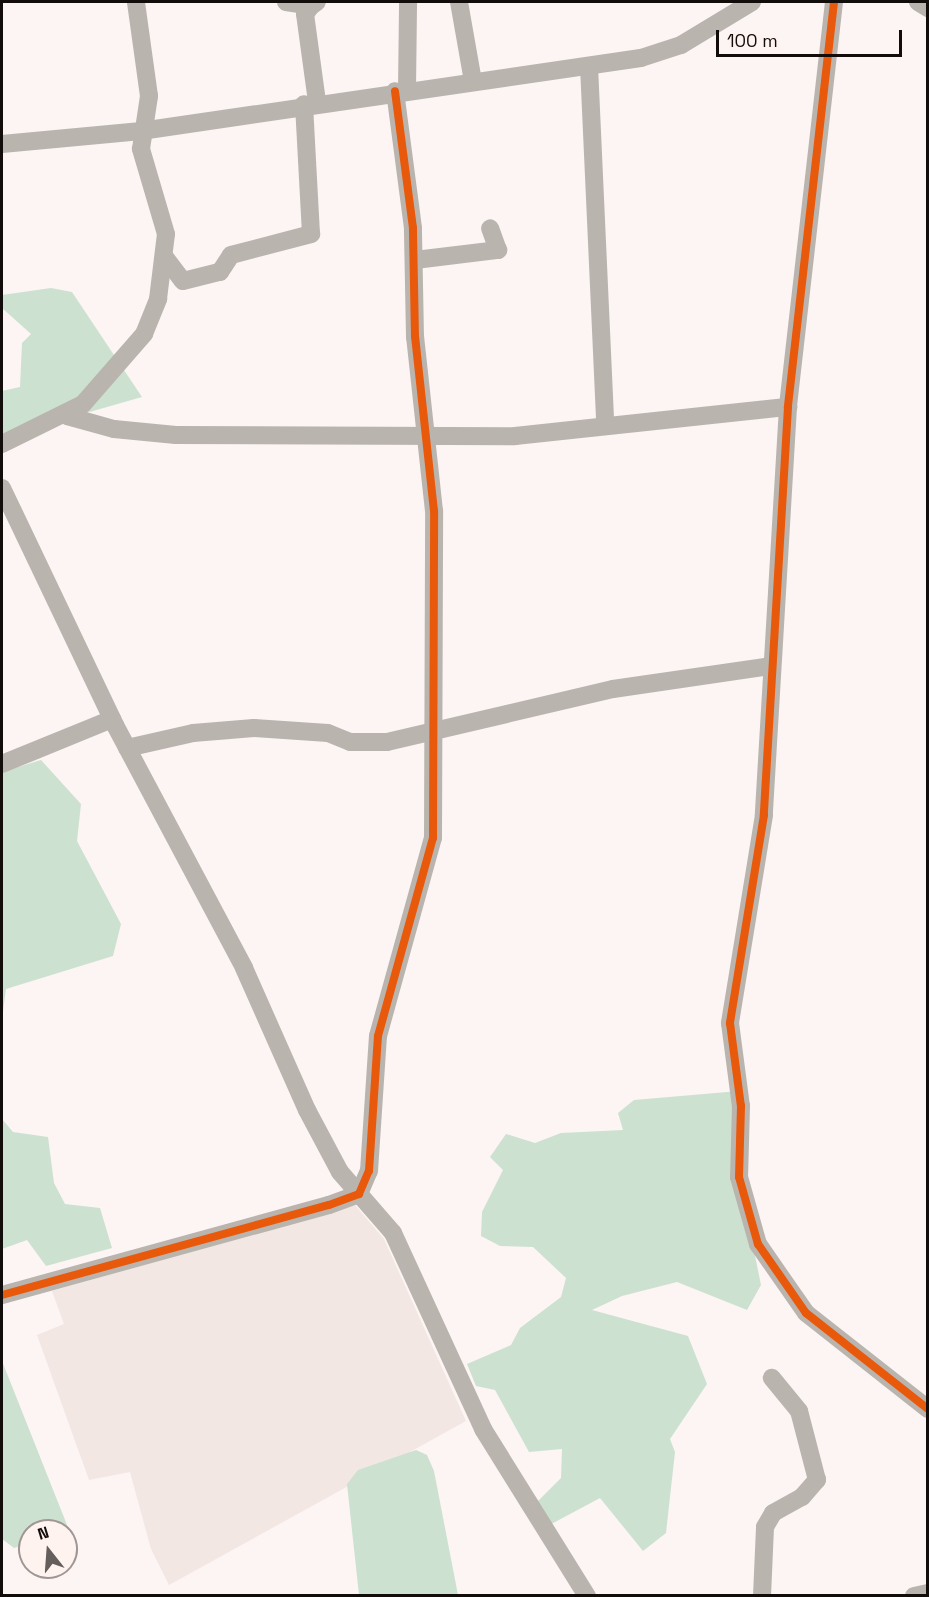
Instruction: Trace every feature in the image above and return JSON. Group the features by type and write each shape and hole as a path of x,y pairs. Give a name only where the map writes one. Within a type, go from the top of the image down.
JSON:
{"street":[{"path":"2,444 67,416 144,334 158,299 166,234 150,189 141,131 149,96 136,2"},
{"path":"286,2 314,4"},
{"path":"359,1194 369,1171 378,1036 432,847 431,731 436,546 415,337 415,260 401,90 408,2"},
{"path":"459,2 473,81"},
{"path":"2,144 141,131 310,103 589,66 681,45 752,2"},
{"path":"834,2 788,407 764,815 730,1023 741,1106 739,1177 758,1244 806,1313 927,1409"},
{"path":"918,2 927,8"},
{"path":"163,254 183,281 220,272 231,255 311,234 310,103 304,14 314,4"},
{"path":"589,66 605,424"},
{"path":"415,260 498,250 490,228"},
{"path":"67,416 114,429 176,435 514,436 605,424 788,407"},
{"path":"2,488 112,719 244,968 307,1110 340,1172 393,1233 483,1429 587,1596"},
{"path":"127,748 193,733 254,728 327,733 350,742 387,742 613,689 771,666"},
{"path":"2,764 112,719"},
{"path":"2,1295 359,1194"},
{"path":"762,1596 765,1527 773,1513 802,1497 816,1480 799,1411 771,1378"},
{"path":"914,1596 927,1593"}],"shaded area":[{"path":"355,1205 384,1239 466,1421 169,1585 151,1549 130,1472 89,1480 37,1335 64,1324 52,1291"}],"green space":[{"path":"51,288 72,292 142,397 2,437 2,391 20,387 22,343 31,334 2,308 2,295"},
{"path":"41,760 81,804 77,841 121,924 113,956 6,989 2,1019 2,772"},
{"path":"739,1091 739,1177 761,1285 747,1310 677,1282 622,1296 592,1310 688,1336 707,1384 670,1439 675,1452 666,1533 643,1551 600,1498 542,1529 530,1509 561,1478 562,1449 529,1452 495,1390 476,1386 467,1364 511,1345 520,1328 561,1297 566,1278 533,1247 500,1246 481,1236 482,1212 503,1170 490,1157 506,1134 535,1143 561,1133 623,1130 618,1113 634,1100"},
{"path":"2,1119 13,1132 48,1137 54,1183 65,1204 100,1208 112,1248 46,1266 27,1240 2,1249"},
{"path":"2,1361 65,1519 18,1519 18,1547 14,1548 2,1539"},
{"path":"416,1450 427,1455 434,1471 458,1595 359,1595 347,1484 358,1470"}],"cycle path":[{"path":"834,2 788,407 764,815 730,1023 741,1106 739,1177 758,1244 806,1313 928,1409"},
{"path":"2,1295 329,1205 359,1194 369,1171 378,1036 433,838 434,511 415,337 413,228 395,91"}]}
